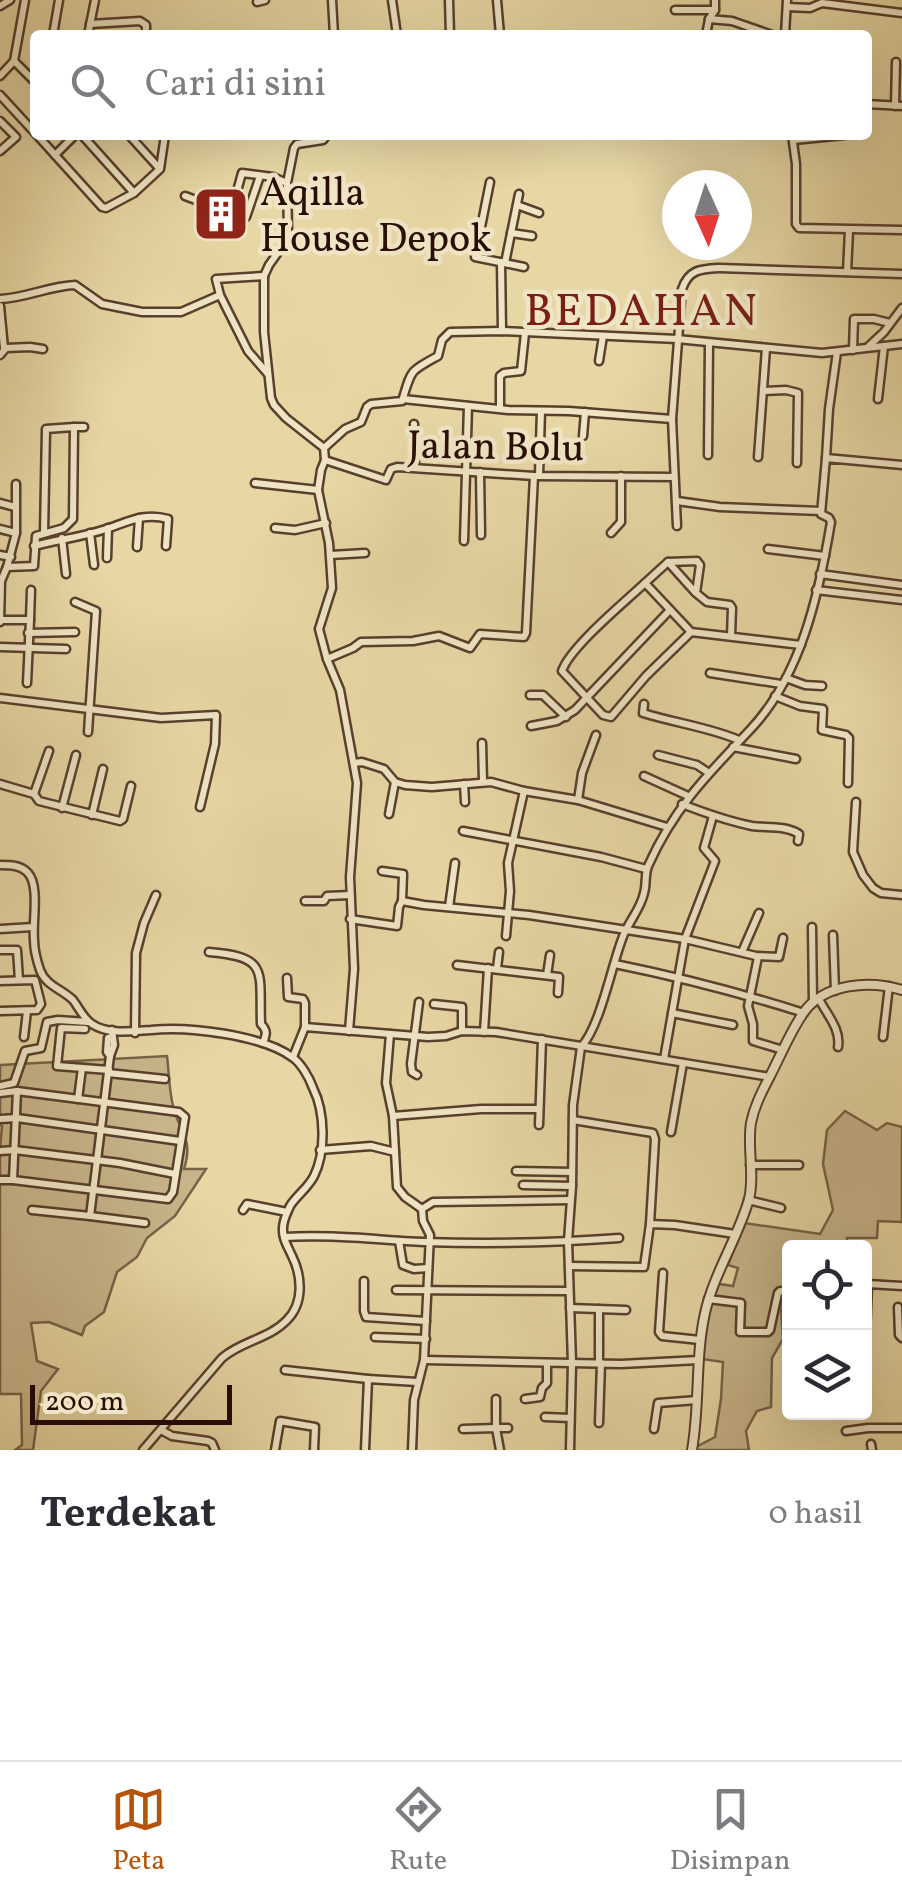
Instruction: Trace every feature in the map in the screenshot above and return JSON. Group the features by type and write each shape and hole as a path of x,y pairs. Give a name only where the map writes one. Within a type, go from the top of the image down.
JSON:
{"street":[{"path":"0,6 10,0"},
{"path":"0,76 14,61 25,0"},
{"path":"54,30 59,0"},
{"path":"89,30 95,0"},
{"path":"333,0 334,30"},
{"path":"392,0 396,30"},
{"path":"449,0 450,30"},
{"path":"496,0 499,30"},
{"path":"707,30 716,0"},
{"path":"785,30 787,4 810,8 822,2 902,13"},
{"path":"675,10 715,10"},
{"path":"709,19 732,21 758,30"},
{"path":"90,24 140,21 146,30"},
{"path":"14,61 30,77"},
{"path":"872,104 898,106 896,62"},
{"path":"25,72 30,73"},
{"path":"0,95 30,128"},
{"path":"0,121 16,137 0,152"},
{"path":"41,140 102,207 110,208 160,169 164,140"},
{"path":"54,155 72,140"},
{"path":"83,140 134,193"},
{"path":"134,140 160,169"},
{"path":"322,140 296,146 288,183 288,230 264,276 264,332 274,406 324,448 318,490 331,555 331,598 320,629 340,690 356,796 350,895 354,969 349,1031"},
{"path":"793,140 797,226 902,230"},
{"path":"185,196 231,213 242,174 273,177 288,183"},
{"path":"246,217 260,176"},
{"path":"490,182 475,257 524,267"},
{"path":"502,331 503,262 519,194"},
{"path":"236,200 251,205"},
{"path":"517,205 538,213"},
{"path":"847,272 850,231"},
{"path":"512,233 532,236"},
{"path":"677,526 672,419 682,289 688,276 700,269 902,274"},
{"path":"264,276 216,279 248,351 269,375"},
{"path":"42,349 2,351 0,302 75,284 107,306 174,313 190,310 220,295"},
{"path":"868,347 902,308"},
{"path":"853,350 854,319 874,318 890,323"},
{"path":"403,400 411,373 438,356 447,334 502,331 677,339 836,352 902,344"},
{"path":"500,407 500,376 521,371 526,333"},
{"path":"600,361 602,336"},
{"path":"708,455 709,342"},
{"path":"878,400 884,346"},
{"path":"758,457 766,348"},
{"path":"570,1450 568,1242 573,1120 581,1047 625,931 644,896 646,869 667,827 685,800 749,731 784,681 801,646 831,522 821,516 821,510 836,352"},
{"path":"764,391 798,394 797,463"},
{"path":"324,448 341,432 361,422 371,404 403,400 672,419"},
{"path":"464,541 468,406"},
{"path":"328,658 361,642 443,636 470,648 480,634 526,636 541,411"},
{"path":"584,436 585,412"},
{"path":"414,424 415,467"},
{"path":"7,566 34,566 36,536 64,528 73,519 74,427"},
{"path":"44,533 46,429 84,427"},
{"path":"826,458 902,465"},
{"name":"Jalan Bolu","path":"325,460 382,480 388,479 393,467 537,476 674,477"},
{"path":"480,472 481,534"},
{"path":"611,533 622,517 621,476"},
{"path":"255,483 318,490"},
{"path":"16,484 16,533 1,581 0,621 30,620"},
{"path":"676,501 720,507 821,510"},
{"path":"0,502 15,506"},
{"path":"34,546 139,517 167,518 166,546"},
{"path":"137,547 139,517"},
{"path":"274,528 295,530 326,523"},
{"path":"107,558 108,528"},
{"path":"0,529 16,533"},
{"path":"90,533 94,565"},
{"path":"62,538 66,574"},
{"path":"768,549 824,556"},
{"path":"331,555 365,553"},
{"path":"0,555 11,557"},
{"path":"668,562 707,602 730,605 731,636"},
{"path":"691,632 611,717 603,715 563,674 562,667 600,624 668,562 699,562 696,593"},
{"path":"820,574 902,585"},
{"path":"645,583 691,632 801,646"},
{"path":"26,683 31,590"},
{"path":"816,590 902,600"},
{"path":"75,602 96,611 88,732"},
{"path":"531,726 566,717 670,610"},
{"path":"28,632 75,632"},
{"path":"401,640 408,632"},
{"path":"0,647 66,649"},
{"path":"710,673 822,686"},
{"path":"530,695 544,695 566,717"},
{"path":"774,696 800,706 824,709 822,730 849,738 848,783"},
{"path":"0,698 161,718 216,715 215,744 200,807"},
{"path":"644,704 644,713 659,719 739,740"},
{"path":"578,800 582,773 596,735"},
{"path":"482,743 483,782"},
{"path":"733,747 796,759"},
{"path":"34,794 48,751"},
{"path":"658,755 697,764 710,773"},
{"path":"62,808 76,756"},
{"path":"354,763 384,769 395,782 424,787 483,782 578,800 667,827"},
{"path":"92,815 103,769"},
{"path":"644,776 713,816 753,826 789,828 798,834 798,840"},
{"path":"389,814 395,782"},
{"path":"0,784 34,794 39,802 120,821 131,786"},
{"path":"464,784 466,802"},
{"path":"506,936 508,863 524,791"},
{"path":"856,802 853,852 862,875 881,893 902,896"},
{"path":"664,1059 684,939 715,861 704,848 713,816"},
{"path":"463,831 646,869"},
{"path":"449,907 455,862"},
{"path":"0,865 17,866 31,876 35,952 45,980 72,999 87,1025"},
{"path":"350,919 397,926 403,874 382,871"},
{"path":"135,1032 136,953 156,895"},
{"path":"306,901 324,902 327,896 350,895"},
{"path":"402,901 684,939 758,957 780,957 783,938"},
{"path":"742,952 758,913"},
{"path":"0,929 34,927"},
{"path":"812,927 816,1001 835,1027 838,1047"},
{"path":"834,935 836,991"},
{"path":"0,950 16,950 19,980"},
{"path":"209,952 246,957 255,964 259,972 262,1024 266,1028 262,1043"},
{"path":"484,1032 499,952"},
{"path":"547,976 550,955"},
{"path":"758,957 748,1012 754,1042 783,1050"},
{"path":"615,964 678,976 804,1012"},
{"path":"457,965 559,977 558,993"},
{"path":"287,978 288,996 305,1003 304,1027 293,1057"},
{"path":"0,980 35,980 41,1008 0,1011"},
{"path":"37,986 45,980"},
{"path":"692,1450 700,1340 708,1300 748,1200 752,1122 770,1076 804,1012 816,1001 868,983 902,990"},
{"path":"883,1037 889,986"},
{"path":"416,1075 412,1064 419,1002"},
{"path":"434,1004 462,1007 462,1031"},
{"path":"24,1037 27,1011"},
{"path":"672,1013 733,1025"},
{"path":"0,1089 14,1084 26,1052 42,1048 46,1022 58,1020 112,1033 212,1032 262,1043 293,1057 320,1101 323,1124 316,1171 293,1201 283,1222 284,1237 300,1275 298,1302 289,1318 261,1338 229,1352 145,1450"},
{"path":"87,1025 61,1028 57,1066 165,1079"},
{"path":"304,1027 416,1036 484,1032 770,1076"},
{"path":"90,1216 110,1056 106,1052 112,1033"},
{"path":"390,1034 386,1083 393,1116 397,1187 422,1209"},
{"path":"540,1125 542,1039"},
{"path":"671,1132 683,1063"},
{"path":"78,1098 82,1068"},
{"path":"0,1089 182,1112 185,1117 173,1192 168,1199 0,1180"},
{"path":"13,1180 17,1091"},
{"path":"393,1116 539,1109"},
{"path":"0,1119 17,1118 180,1141"},
{"path":"569,1266 644,1266 656,1139 653,1133 573,1120"},
{"path":"320,1150 371,1146 395,1152"},
{"path":"0,1151 120,1163 175,1174"},
{"path":"749,1165 799,1165"},
{"path":"516,1171 572,1172"},
{"path":"523,1185 572,1186"},
{"path":"422,1209 433,1202 570,1200"},
{"path":"748,1200 781,1208"},
{"path":"243,1210 248,1204 287,1212"},
{"path":"412,1450 417,1382 426,1339 430,1235 422,1209"},
{"path":"32,1210 145,1223"},
{"path":"650,1224 735,1234"},
{"path":"284,1237 314,1235 429,1242 619,1238"},
{"path":"400,1241 402,1265 428,1268"},
{"path":"663,1273 662,1336 700,1340"},
{"path":"364,1280 366,1316 426,1320"},
{"path":"872,1284 902,1286"},
{"path":"396,1290 569,1291"},
{"path":"708,1300 742,1304 740,1332 768,1332 778,1293 782,1291"},
{"path":"570,1308 626,1310"},
{"path":"898,1308 902,1338"},
{"path":"599,1422 600,1309"},
{"path":"375,1337 426,1339"},
{"path":"424,1360 547,1364 699,1360"},
{"path":"525,1399 540,1397 548,1383 547,1364"},
{"path":"285,1370 417,1382"},
{"path":"366,1450 368,1380"},
{"path":"496,1399 500,1450"},
{"path":"654,1429 658,1403 697,1400"},
{"path":"545,1418 570,1418"},
{"path":"276,1450 280,1420 315,1427 314,1450"},
{"path":"462,1429 508,1428"},
{"path":"846,1431 902,1428"},
{"path":"160,1430 212,1443 215,1450"}],"shaded area":[{"path":"167,1056 173,1106 186,1142 184,1169 206,1169 175,1216 147,1238 137,1257 117,1272 104,1312 85,1326 82,1335 49,1322 31,1323 37,1361 58,1369 41,1391 33,1450 15,1450 22,1445 21,1394 0,1394 0,1065"},
{"path":"845,1111 877,1130 887,1123 902,1127 902,1222 878,1221 877,1238 782,1240 782,1341 772,1358 771,1407 757,1411 746,1431 749,1450 696,1450 715,1437 721,1399 723,1362 702,1359 710,1306 719,1284 733,1286 738,1268 728,1265 744,1223 820,1234 833,1210 823,1164 827,1130"}],"place":[{"name":"Aqilla House Depok","path":"221,214"}],"district":[{"name":"BEDAHAN","path":"642,309"}]}
